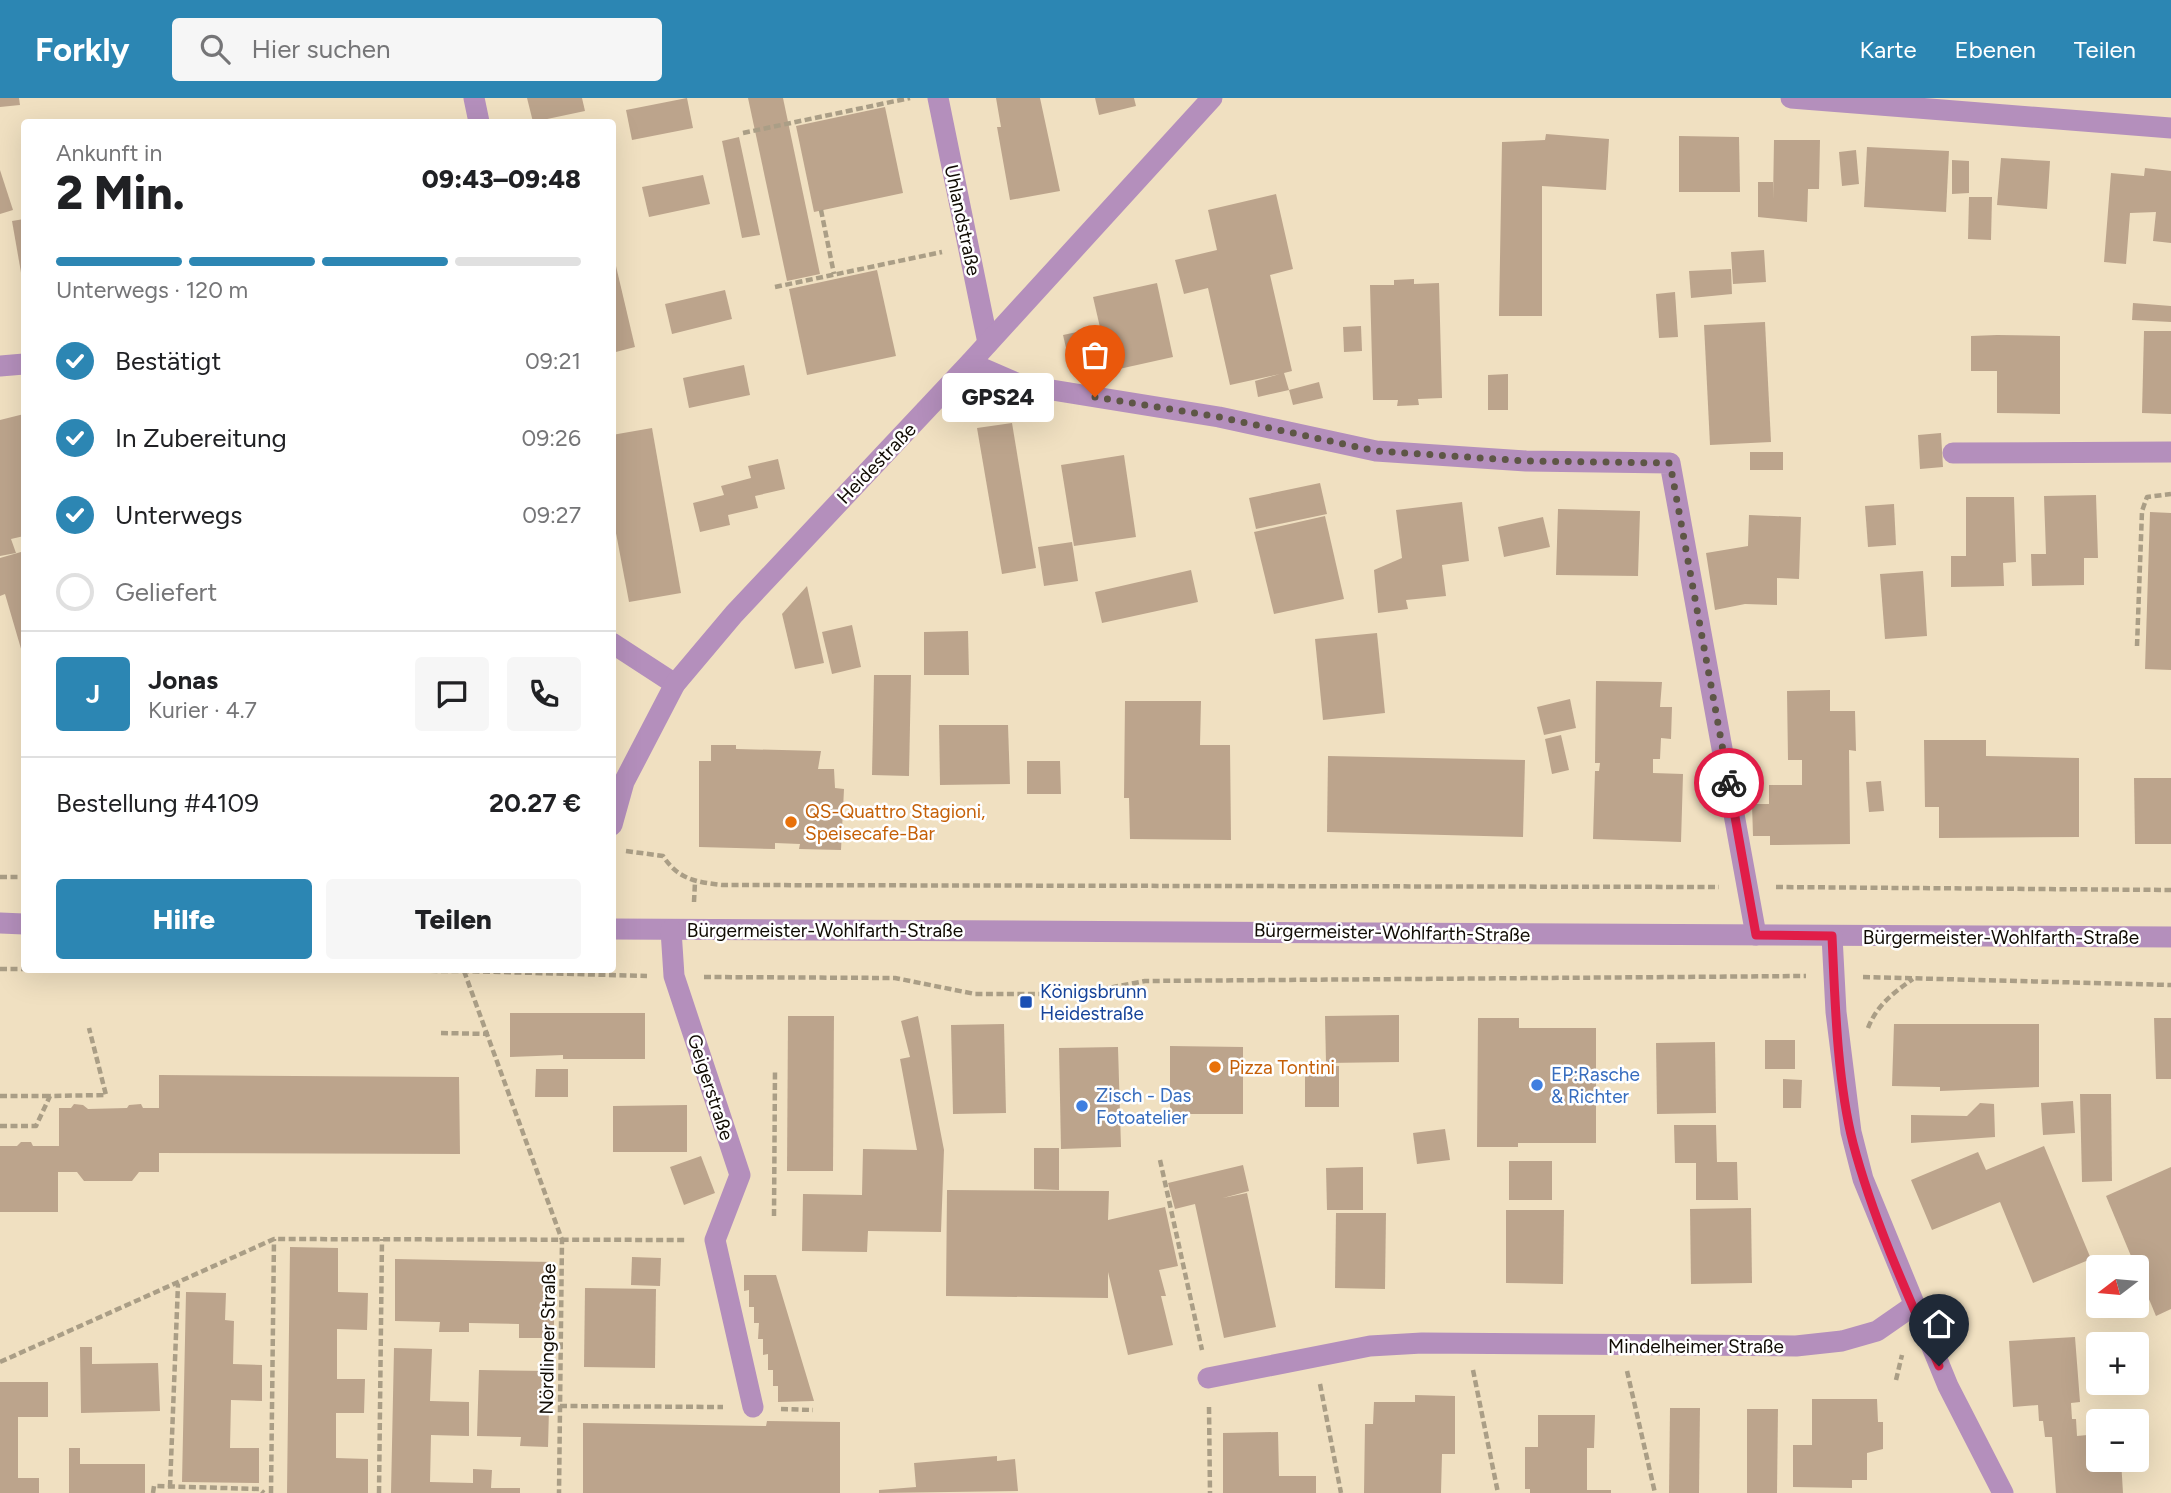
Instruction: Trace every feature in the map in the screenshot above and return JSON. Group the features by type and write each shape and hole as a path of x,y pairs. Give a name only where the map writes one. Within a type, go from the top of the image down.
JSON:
{"street":[{"path":"474,98 478,119"},
{"name":"Uhlandstraße","path":"938,98 988,343"},
{"name":"Heidestraße","path":"616,811 624,782 675,684 734,614 971,363 1212,98"},
{"path":"1791,98 2171,128"},
{"path":"971,363 1021,385 1219,417 1376,451 1526,461 1670,463 1756,935"},
{"path":"0,366 21,364"},
{"path":"1952,453 2171,452"},
{"path":"616,646 675,684"},
{"path":"0,923 21,923"},
{"name":"Bürgermeister-Wohlfarth-Straße","path":"616,929 1052,929 2171,937"},
{"name":"Geigerstraße","path":"671,930 674,976 740,1175 715,1240"},
{"path":"1832,936 1836,1012 1853,1143 1863,1179 1948,1386 2003,1493"},
{"path":"715,1240 753,1407"},
{"name":"Mindelheimer Straße","path":"1208,1378 1370,1346 1796,1346 1842,1341 1877,1331 1913,1306"}],"path":[{"path":"743,133 910,98"},
{"path":"821,210 834,274"},
{"path":"775,287 968,246"},
{"path":"2137,646 2141,510 2147,498 2171,494"},
{"path":"616,850 663,856 674,873 695,882 722,885 2171,890"},
{"path":"0,877 21,877"},
{"path":"0,969 21,969"},
{"path":"465,973 562,1240 715,1240"},
{"path":"580,973 895,978 975,994 1066,995 1145,981 1834,976 2171,985"},
{"path":"1865,1034 1874,1012 1913,979"},
{"path":"0,1096 106,1095 89,1028"},
{"path":"441,1033 489,1034"},
{"path":"774,1216 775,1070"},
{"path":"0,1126 36,1126 50,1096"},
{"path":"1160,1160 1208,1378 1210,1493"},
{"path":"271,1493 274,1239"},
{"name":"Nördlinger Straße","path":"0,1362 274,1239 562,1240 559,1493"},
{"path":"379,1493 382,1239"},
{"path":"170,1487 178,1284"},
{"path":"1471,1344 1473,1373 1498,1493"},
{"path":"1627,1346 1627,1374 1655,1493"},
{"path":"1316,1356 1341,1493"},
{"path":"560,1406 813,1410"},
{"path":"153,1493 153,1486 261,1492"}],"building":[{"path":"0,98 19,98 20,105 0,107"},
{"path":"527,98 582,98 585,111 547,119 532,119"},
{"path":"687,98 693,128 632,140 626,110"},
{"path":"748,98 783,98 820,274 787,281"},
{"path":"996,98 1040,98 1060,191 1010,200 997,127 1001,127"},
{"path":"1095,98 1134,98 1136,106 1099,115"},
{"path":"885,107 903,193 814,212 796,126"},
{"path":"1546,134 1609,139 1606,190 1542,186 1542,316 1499,316 1502,142 1545,140"},
{"path":"1679,136 1739,137 1740,192 1679,192"},
{"path":"739,137 760,235 742,238 722,141"},
{"path":"1774,140 1820,140 1819,189 1808,189 1807,222 1758,217 1758,182 1773,182 1773,200"},
{"path":"1867,147 1949,151 1946,212 1864,207"},
{"path":"1856,150 1859,184 1842,186 1839,152"},
{"path":"2001,158 2050,161 2047,209 1997,205"},
{"path":"1952,160 1969,161 1969,193 1952,194"},
{"path":"2145,168 2171,171 2171,243 2153,241 2156,212 2130,213 2126,264 2104,262 2111,173 2144,176"},
{"path":"0,170 13,210 0,214"},
{"path":"703,175 710,204 649,217 642,187"},
{"path":"1276,194 1293,269 1270,275 1292,371 1284,373 1289,390 1258,397 1255,381 1280,374 1230,385 1208,288 1184,294 1175,260 1217,250 1208,210"},
{"path":"1969,197 1992,197 1991,240 1968,239"},
{"path":"21,220 21,273 12,221"},
{"path":"1764,250 1766,282 1733,284 1731,252"},
{"path":"616,266 635,347 616,352"},
{"path":"1731,269 1732,294 1691,298 1689,271"},
{"path":"877,270 896,356 807,375 789,289"},
{"path":"1414,279 1414,284 1439,283 1442,398 1418,399 1419,405 1397,406 1398,400 1373,400 1370,285 1394,285 1394,280"},
{"path":"1157,283 1173,357 1110,371 1093,297"},
{"path":"725,290 732,319 672,334 665,304"},
{"path":"1675,292 1678,337 1659,338 1656,294"},
{"path":"2133,303 2171,306 2171,322 2132,320"},
{"path":"1765,322 1771,442 1710,445 1704,325"},
{"path":"1361,326 1362,351 1344,352 1343,327"},
{"path":"1091,329 1099,363 1071,369 1063,335"},
{"path":"2144,331 2171,331 2171,414 2142,413"},
{"path":"1971,336 2060,336 2060,414 1997,413 1997,371 1971,371"},
{"path":"744,365 750,395 689,408 683,378"},
{"path":"1508,374 1508,410 1488,410 1488,375"},
{"path":"1319,382 1323,398 1293,405 1289,390"},
{"path":"21,415 21,537 11,539 16,553 0,556 0,420"},
{"path":"1012,423 1036,568 1002,574 977,428"},
{"path":"652,428 681,593 629,602 616,533 616,434"},
{"path":"1941,433 1943,467 1920,469 1918,435"},
{"path":"1750,452 1783,452 1783,470 1750,470"},
{"path":"1124,455 1136,537 1074,546 1061,465"},
{"path":"778,459 785,489 755,496 758,508 728,515 730,525 700,532 693,503 724,495 721,486 751,478 748,466"},
{"path":"1320,483 1327,514 1256,529 1249,498"},
{"path":"2096,495 2098,558 2084,558 2084,585 2032,586 2031,554 2046,554 2044,496"},
{"path":"1966,497 2014,497 2016,562 2003,563 2004,586 1951,587 1951,556 1966,556"},
{"path":"1462,502 1469,561 1442,565 1446,596 1406,600 1408,609 1378,613 1374,570 1402,558 1396,510"},
{"path":"1894,504 1896,545 1868,547 1865,506"},
{"path":"1558,509 1640,511 1638,576 1556,575"},
{"path":"2150,512 2171,513 2171,670 2145,669"},
{"path":"1749,515 1801,517 1799,579 1777,578 1777,605 1745,604 1715,610 1706,553 1748,546"},
{"path":"1325,516 1344,599 1274,614 1254,532"},
{"path":"1543,517 1550,547 1504,557 1498,527"},
{"path":"1072,542 1078,581 1044,586 1038,547"},
{"path":"21,552 21,649 5,594 0,596 0,558"},
{"path":"1191,570 1198,602 1102,623 1095,592"},
{"path":"1923,571 1927,636 1885,639 1880,574"},
{"path":"807,586 824,663 795,669 782,614"},
{"path":"852,625 861,667 832,674 822,632"},
{"path":"968,631 969,675 924,675 924,632"},
{"path":"1377,633 1385,713 1323,720 1315,639"},
{"path":"874,675 911,675 909,776 872,775"},
{"path":"1596,681 1662,682 1660,707 1672,707 1671,739 1661,738 1660,759 1653,759 1653,773 1683,774 1681,842 1593,839 1595,771 1599,771 1600,763 1595,763"},
{"path":"1830,690 1830,711 1855,711 1856,751 1849,750 1850,844 1770,845 1770,836 1753,836 1752,804 1769,804 1769,785 1802,785 1802,760 1788,760 1787,691"},
{"path":"1570,699 1576,728 1544,735 1537,707"},
{"path":"1125,701 1201,701 1200,745 1230,745 1231,840 1130,839 1129,798 1124,798"},
{"path":"939,725 1008,725 1010,784 940,785"},
{"path":"1561,735 1569,770 1552,774 1545,739"},
{"path":"1924,740 1986,740 1986,756 2079,758 2079,837 1939,838 1939,807 1925,807"},
{"path":"711,745 736,745 736,749 821,751 818,769 834,769 835,788 844,789 841,850 799,849 800,844 775,843 775,849 699,847 699,761 711,761"},
{"path":"1328,756 1525,760 1523,837 1327,832"},
{"path":"1027,761 1060,761 1061,794 1027,794"},
{"path":"2134,778 2171,778 2171,844 2135,844"},
{"path":"1881,781 1884,811 1869,812 1866,782"},
{"path":"510,1013 645,1013 645,1059 563,1059 563,1055 510,1057"},
{"path":"1399,1015 1399,1062 1326,1063 1325,1016"},
{"path":"788,1016 834,1016 833,1171 787,1171"},
{"path":"918,1016 944,1150 941,1232 868,1231 867,1252 802,1251 803,1194 862,1195 863,1149 917,1150 900,1059 910,1057 901,1021"},
{"name":"EP:Rasche & Richter","path":"1478,1018 1519,1018 1519,1028 1596,1028 1596,1143 1518,1143 1518,1147 1477,1147"},
{"path":"2154,1018 2171,1018 2171,1079 2156,1079"},
{"path":"1004,1024 1006,1113 953,1114 951,1025"},
{"path":"1894,1024 2039,1024 2039,1087 1940,1091 1940,1087 1892,1086"},
{"path":"1765,1040 1795,1040 1795,1069 1765,1069"},
{"path":"1715,1042 1716,1113 1657,1114 1656,1043"},
{"path":"1170,1046 1243,1047 1243,1114 1170,1114"},
{"path":"1118,1047 1121,1147 1061,1149 1059,1048"},
{"path":"1339,1066 1339,1107 1305,1107 1305,1067"},
{"path":"536,1069 568,1069 568,1097 535,1097"},
{"path":"159,1075 459,1077 460,1154 159,1153 159,1172 139,1172 132,1181 84,1181 77,1172 58,1172 58,1212 0,1212 0,1146 17,1146 21,1142 31,1142 33,1146 59,1146 59,1108 71,1108 74,1104 88,1109 127,1108 129,1105 141,1104 143,1108 159,1108"},
{"path":"1783,1079 1802,1080 1801,1108 1783,1108"},
{"path":"2080,1094 2111,1094 2112,1181 2082,1182"},
{"path":"2073,1101 2075,1133 2043,1135 2041,1103"},
{"path":"1980,1103 1994,1104 1995,1137 1911,1143 1911,1115 1967,1116"},
{"path":"687,1105 687,1152 613,1152 613,1106"},
{"path":"1674,1125 1716,1125 1717,1162 1737,1162 1738,1200 1696,1200 1696,1163 1675,1163"},
{"path":"1445,1129 1450,1160 1417,1164 1413,1133"},
{"path":"2044,1146 2089,1255 2086,1255 2086,1261 2033,1283 2000,1202 1932,1230 1911,1180 1978,1152 1986,1170"},
{"path":"1034,1148 1059,1148 1059,1190 1034,1189"},
{"path":"701,1156 715,1193 684,1205 670,1167"},
{"path":"1509,1161 1552,1161 1552,1200 1509,1200"},
{"path":"1243,1165 1249,1191 1223,1198 1247,1193 1276,1327 1224,1338 1195,1204 1175,1209 1168,1183"},
{"path":"1363,1167 1363,1210 1327,1210 1326,1168"},
{"path":"2171,1167 2171,1309 2156,1316 2149,1299 2149,1255 2131,1255 2106,1196"},
{"path":"947,1190 1109,1191 1108,1220 1165,1207 1178,1266 1159,1270 1166,1296 1161,1296 1173,1345 1128,1355 1108,1272 1108,1298 946,1296"},
{"path":"1751,1208 1752,1283 1691,1284 1690,1209"},
{"path":"1506,1210 1564,1210 1563,1284 1506,1283"},
{"path":"1336,1213 1386,1213 1385,1289 1335,1288"},
{"path":"290,1247 338,1248 338,1292 368,1293 367,1330 337,1329 337,1379 365,1379 364,1413 336,1413 336,1458 368,1459 368,1493 287,1493"},
{"path":"632,1257 661,1258 660,1286 631,1285"},
{"path":"395,1259 554,1262 554,1325 546,1325 546,1338 519,1338 519,1324 469,1323 469,1332 439,1332 440,1322 395,1321"},
{"path":"744,1275 776,1275 814,1401 778,1402 778,1386 773,1386 773,1370 768,1370 768,1354 763,1355 763,1339 758,1339 759,1323 754,1323 754,1307 749,1307 749,1290 744,1291"},
{"path":"585,1288 656,1289 655,1368 584,1367"},
{"path":"186,1292 226,1293 225,1320 234,1321 233,1364 262,1365 262,1401 231,1400 230,1448 259,1448 259,1483 182,1482"},
{"path":"2075,1337 2080,1402 2071,1403 2072,1419 2076,1419 2077,1436 2086,1435 2086,1472 2122,1472 2123,1493 2056,1493 2052,1437 2045,1437 2043,1421 2039,1421 2038,1405 2013,1407 2009,1341"},
{"path":"80,1347 92,1347 92,1364 158,1363 160,1411 81,1413"},
{"path":"394,1348 432,1349 430,1401 469,1402 469,1436 431,1435 430,1482 473,1483 473,1469 492,1470 491,1488 520,1488 520,1493 391,1493"},
{"path":"479,1370 550,1371 548,1447 520,1446 521,1437 477,1436"},
{"path":"0,1382 48,1382 48,1417 18,1417 18,1478 39,1478 39,1493 0,1493"},
{"path":"1415,1395 1455,1396 1455,1454 1442,1454 1441,1493 1364,1493 1365,1424 1373,1424 1374,1402 1415,1402"},
{"path":"1812,1399 1877,1399 1878,1422 1883,1422 1883,1449 1867,1453 1867,1480 1852,1480 1852,1488 1793,1487 1793,1445 1812,1445"},
{"path":"1670,1408 1700,1408 1699,1493 1669,1493"},
{"path":"1747,1409 1778,1409 1777,1493 1747,1493"},
{"path":"1538,1415 1595,1415 1594,1448 1587,1448 1587,1490 1611,1490 1611,1493 1530,1493 1530,1489 1525,1489 1525,1447 1538,1447"},
{"path":"767,1421 840,1422 840,1493 583,1493 583,1423 766,1426"},
{"path":"1278,1432 1279,1476 1316,1476 1316,1493 1223,1493 1223,1433"},
{"path":"69,1448 80,1448 80,1464 145,1464 145,1493 69,1493"},
{"path":"997,1456 997,1461 1015,1459 1018,1491 879,1493 879,1490 916,1487 914,1463"}],"way so far":[{"path":"1095,397 1219,417 1376,451 1526,461 1670,463 1729,783"}],"place":[{"name":"GPS24","path":"1095,397"},
{"name":"QS-Quattro Stagioni, Speisecafe-Bar","path":"791,822"},
{"name":"Königsbrunn Heidestraße","path":"1026,1002"},
{"name":"Pizza Tontini","path":"1215,1067"},
{"name":"EP:Rasche & Richter","path":"1537,1085"},
{"name":"Zisch - Das Fotoatelier","path":"1082,1106"}],"route":[{"path":"1729,783 1756,935 1832,936 1836,1012 1853,1143 1863,1179 1939,1366"}]}
